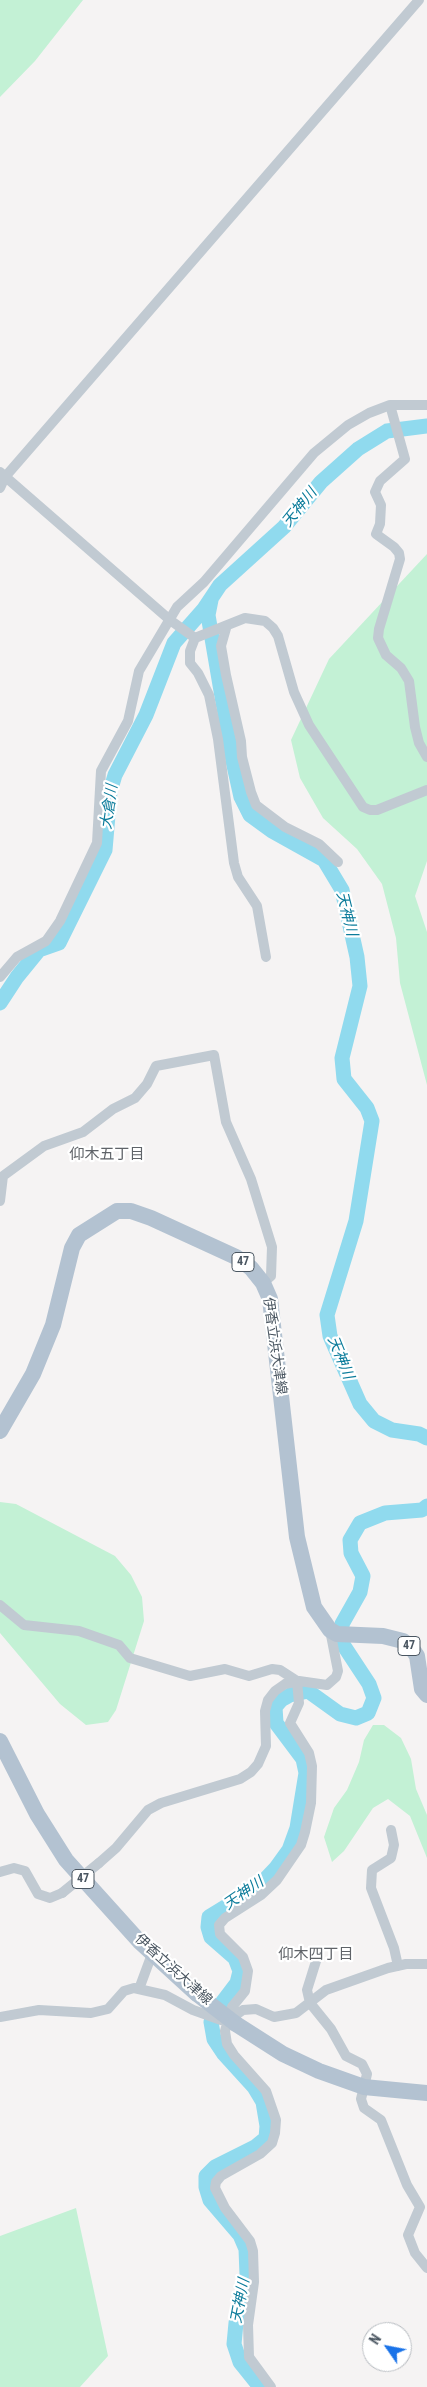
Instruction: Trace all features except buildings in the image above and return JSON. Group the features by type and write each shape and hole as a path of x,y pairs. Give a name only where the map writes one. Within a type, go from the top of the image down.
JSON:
{"main road":[{"name":"伊香立浜大津線","path":"0,1431 33,1374 53,1325 72,1248 79,1235 117,1211 131,1212 151,1218 236,1257 251,1268 264,1284 270,1299 297,1537 314,1607 333,1632"},
{"name":"47","path":"333,1632 383,1636 403,1641 411,1647 417,1656 422,1689 427,1695"},
{"name":"伊香立浜大津線","path":"0,1741 37,1814 66,1860 95,1895 152,1954 228,2021 283,2054 319,2072 364,2087 427,2093"}],"street":[{"path":"0,488 3,475 419,0"},
{"path":"0,977 17,957 46,940 60,920 97,843 101,771 128,721 139,671 176,607 204,582 314,453 348,425 369,413 390,405 427,404"},
{"path":"390,405 405,459 380,481 375,492 381,505 380,524 376,534 394,547 399,553 400,559 378,638 386,655 401,668 409,681 415,727 419,743 427,757"},
{"path":"3,475 170,620 195,636"},
{"path":"195,636 245,618 256,618 265,621 278,636 294,692 309,725 363,807 370,810 378,810 427,790"},
{"path":"223,627 221,646 226,675 244,766 256,805 285,827 319,844 338,862"},
{"path":"195,636 190,651 190,663 198,673 209,695 218,739 234,863 238,877 257,906 266,957"},
{"path":"0,1202 3,1176 44,1146 83,1132 113,1109 135,1098 147,1084 156,1066 214,1055 226,1122 251,1179 272,1247 271,1276 264,1284"},
{"path":"0,1604 24,1625 79,1631 119,1645 130,1658 190,1676 225,1670 249,1676 272,1669 280,1670 298,1684 299,1703 290,1723 309,1752 312,1766 308,1822 301,1845 283,1873 261,1895 225,1918 219,1925 220,1934 243,1957 248,1971 245,1991 232,2007 225,2031 227,2044 234,2055 266,2091 276,2120 276,2133 272,2143 260,2154 221,2176 216,2182 215,2188 225,2208 250,2241 253,2251 254,2282 248,2325 249,2357 271,2387"},
{"path":"0,1872 14,1868 24,1871 38,1894 50,1898 62,1894 116,1848 148,1810 160,1802 240,1779 251,1772 258,1764 266,1746 265,1711 268,1700 285,1684 327,1685 336,1677 338,1671 333,1632"},
{"path":"391,1830 394,1846 391,1858 372,1870 371,1888 394,1948 398,1966"},
{"path":"139,1989 152,1954"},
{"path":"317,1958 308,1990 310,2002 331,2029 346,2056 362,2064 366,2074 361,2099 364,2108 381,2120 397,2163 420,2207 408,2235 414,2252 427,2268"},
{"path":"228,2021 244,2010 256,2009 274,2017 296,2013 326,1990 398,1966 427,1964"},
{"path":"0,2017 39,2010 91,2013 108,2009 124,1991 139,1989 165,1995 210,2016 228,2021"}],"green space":[{"path":"0,0 83,0 35,61 0,97"},
{"path":"427,554 427,861 415,896 427,932 427,1085 400,983 396,938 382,884 357,849 323,818 300,778 291,740 329,659"},
{"path":"0,1502 16,1504 115,1556 131,1575 142,1597 144,1621 116,1710 108,1722 86,1725 60,1704 0,1633"},
{"path":"373,1725 384,1725 401,1738 411,1759 416,1789 427,1815 427,1858 410,1816 388,1799 373,1808 344,1851 332,1862 324,1837 334,1808 347,1790 359,1762 364,1740"},
{"path":"76,2208 108,2356 80,2387 0,2387 0,2236"}],"waterway":[{"name":"大倉川","path":"0,1003 17,977 39,950 59,943 105,850 110,792 115,775 146,715 174,643 204,609 220,585 284,527 321,482 358,449 387,431 427,426"},
{"name":"天神川","path":"211,600 208,615 241,797 250,815 272,831 324,860 342,890 357,957 360,986 342,1058 344,1079 367,1108 372,1121 356,1221 327,1315 330,1336 360,1404 374,1421 392,1430 419,1434 427,1438"},
{"name":"天神川","path":"260,2387 240,2362 234,2344 236,2323 247,2275 246,2249 240,2235 210,2200 206,2187 206,2176 215,2167 255,2147 266,2138 267,2126 263,2102 254,2087 224,2054 214,2039 211,2022 215,2012 237,1983 240,1971 235,1958 211,1937 208,1927 209,1917 258,1887 276,1868 289,1850 297,1828 306,1773 303,1759 276,1723 275,1707 281,1700 290,1695 308,1691 340,1714 356,1718 368,1713 374,1698 369,1684 342,1640 342,1624 360,1592 363,1576 351,1553 350,1540 360,1523 385,1513 422,1510 427,1506"}],"district":[{"name":"仰木五丁目","path":"107,1155"},
{"name":"仰木四丁目","path":"316,1955"}]}
